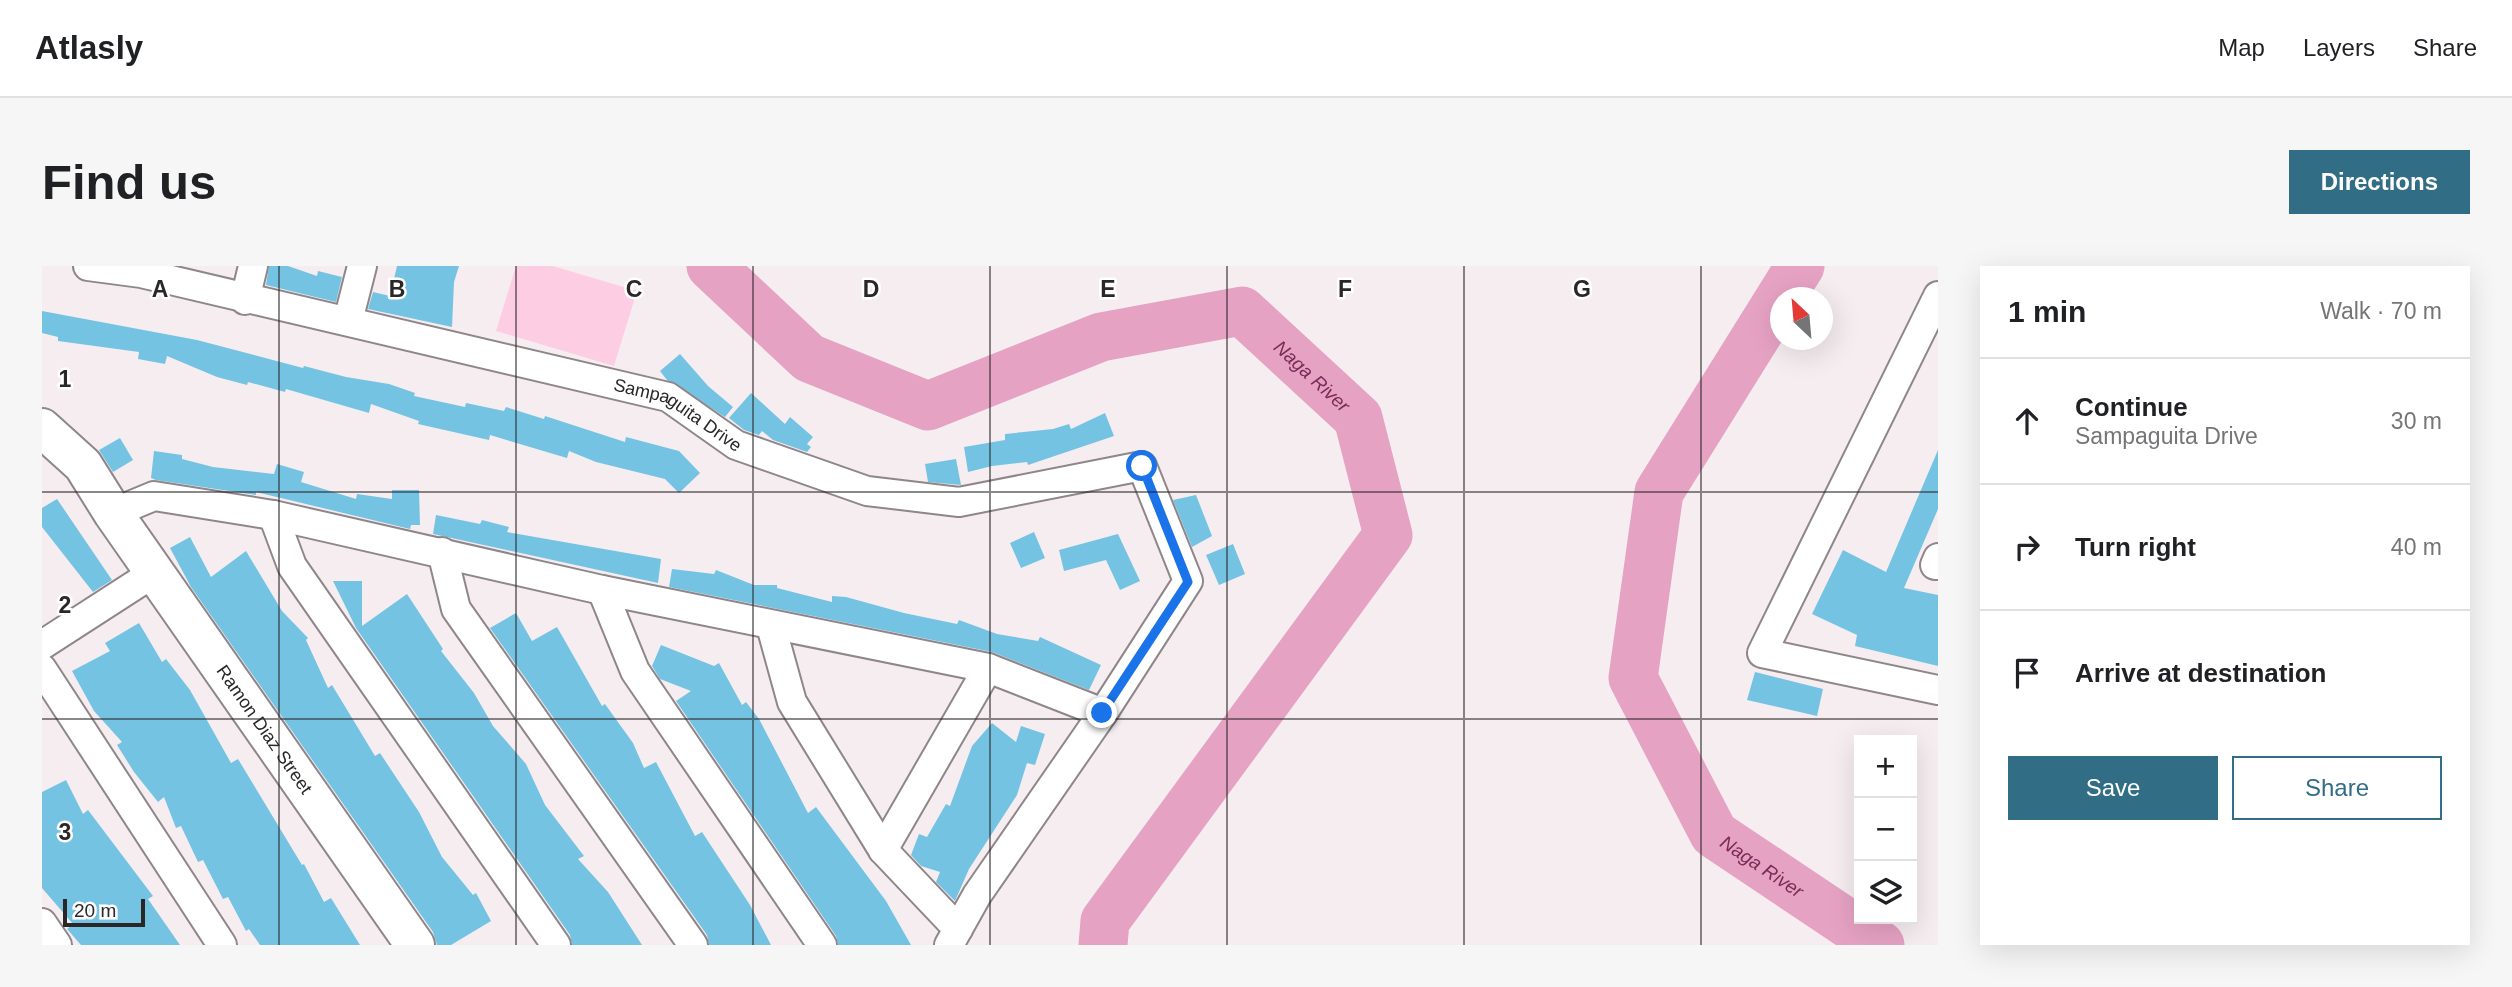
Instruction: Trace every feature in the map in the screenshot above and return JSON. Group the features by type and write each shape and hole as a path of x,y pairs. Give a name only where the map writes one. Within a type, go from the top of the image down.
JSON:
{"street":[{"name":"Sampaguita Drive","path":"88,266 142,270 245,300 348,321 668,397 736,445 867,491 959,502 1142,466 1188,582 1102,713"},
{"path":"245,300 253,266"},
{"path":"348,321 362,266"},
{"path":"1938,296 1762,653 1938,690"},
{"name":"Ramon Diaz Street","path":"42,428 83,465 113,513 415,945"},
{"path":"113,513 154,496 273,515 602,590 988,668 1102,713 977,895 954,937 883,850 792,702 771,626"},
{"path":"273,515 292,566 556,945"},
{"path":"442,552 456,608 693,945"},
{"path":"1938,558 1935,565 1938,565"},
{"path":"42,645 155,572"},
{"path":"602,590 635,671 822,945"},
{"path":"42,668 222,945"},
{"path":"883,850 988,668"},
{"path":"42,923 57,945"}],"shaded area":[{"path":"516,266 553,266 637,291 614,366 496,331"}],"building":[{"path":"269,266 288,266 317,276 318,271 342,277 336,302 266,285"},
{"path":"397,266 459,266 454,282 452,327 368,309 373,292 390,296"},
{"path":"42,311 197,340 303,368 304,366 389,384 415,393 414,396 465,407 466,403 504,411 506,407 544,419 545,416 625,442 626,437 679,451 700,473 679,493 665,479 596,462 569,451 567,458 490,435 489,440 418,424 419,421 371,404 369,413 286,389 285,392 248,382 247,385 217,377 167,356 165,364 138,359 139,352 58,341 58,337 42,333"},
{"path":"680,354 708,386 733,407 725,417 667,380 660,371"},
{"path":"751,393 785,424 790,417 813,437 807,444 811,447 807,452 773,440 762,431 759,435 744,430 729,418"},
{"path":"1105,413 1114,436 1028,465 1027,462 992,466 968,472 964,447 1005,440 1005,434 1053,429 1069,424 1071,429"},
{"path":"120,438 133,460 113,472 99,450"},
{"path":"1938,450 1938,509 1904,588 1938,595 1938,666 1855,646 1857,635 1812,614 1843,550 1886,572"},
{"path":"154,451 182,455 182,459 213,467 274,474 277,464 304,472 301,482 356,499 357,494 392,499 392,490 419,490 420,525 411,525 410,529 256,492 256,495 156,480 151,478"},
{"path":"956,459 961,485 928,482 925,464"},
{"path":"1196,495 1212,536 1192,547 1173,500"},
{"path":"57,499 112,580 93,592 42,527 42,508"},
{"path":"436,515 480,524 482,520 509,527 507,532 661,559 658,583 433,534"},
{"path":"1034,532 1045,558 1021,568 1010,543"},
{"path":"1118,534 1140,581 1120,590 1106,560 1064,571 1059,550"},
{"path":"190,537 211,577 246,551 282,611 308,638 306,640 328,688 332,685 375,756 380,753 419,812 442,857 473,895 476,893 491,921 451,945 437,945 433,932 191,587 170,548"},
{"path":"1233,544 1245,574 1219,585 1206,555"},
{"path":"672,569 714,574 716,570 754,585 777,585 777,588 832,602 832,596 846,597 957,624 959,620 997,634 1038,641 1040,637 1101,665 1089,690 992,652 669,587"},
{"path":"333,581 362,581 362,626 407,594 443,649 441,651 474,693 493,726 526,764 545,805 584,856 578,859 608,892 642,945 572,945 570,935 356,628"},
{"path":"516,613 532,641 557,627 602,706 605,704 633,743 644,768 656,762 695,836 702,832 750,905 771,945 709,945 707,935 490,628"},
{"path":"139,623 162,662 166,659 190,690 231,763 238,759 302,865 304,864 324,902 331,898 360,945 260,945 249,929 246,931 228,897 223,899 203,860 198,862 181,826 176,828 164,797 158,802 134,772 117,745 122,742 94,711 72,671 110,651 105,643"},
{"path":"661,645 714,666 719,663 742,705 746,702 759,719 808,813 816,807 886,901 911,945 838,945 836,936 676,701 691,691 660,679 652,666"},
{"path":"1755,672 1823,689 1817,716 1747,700"},
{"path":"992,723 1016,742 1021,726 1045,734 1035,765 1027,763 1017,795 969,869 955,901 936,882 940,872 921,866 911,855 919,834 927,837 946,804 950,806 972,746"},
{"path":"66,780 83,814 88,810 153,896 148,899 180,945 81,945 67,929 73,924 42,888 42,792"}],"waterway":[{"name":"Naga River","path":"711,266 809,358 928,406 1101,337 1242,311 1358,418 1388,535 1105,921 1103,945"},
{"name":"Naga River","path":"1800,266 1659,492 1633,678 1714,834 1880,945"}],"route":[{"path":"1102,713 1188,582 1142,466"}]}
